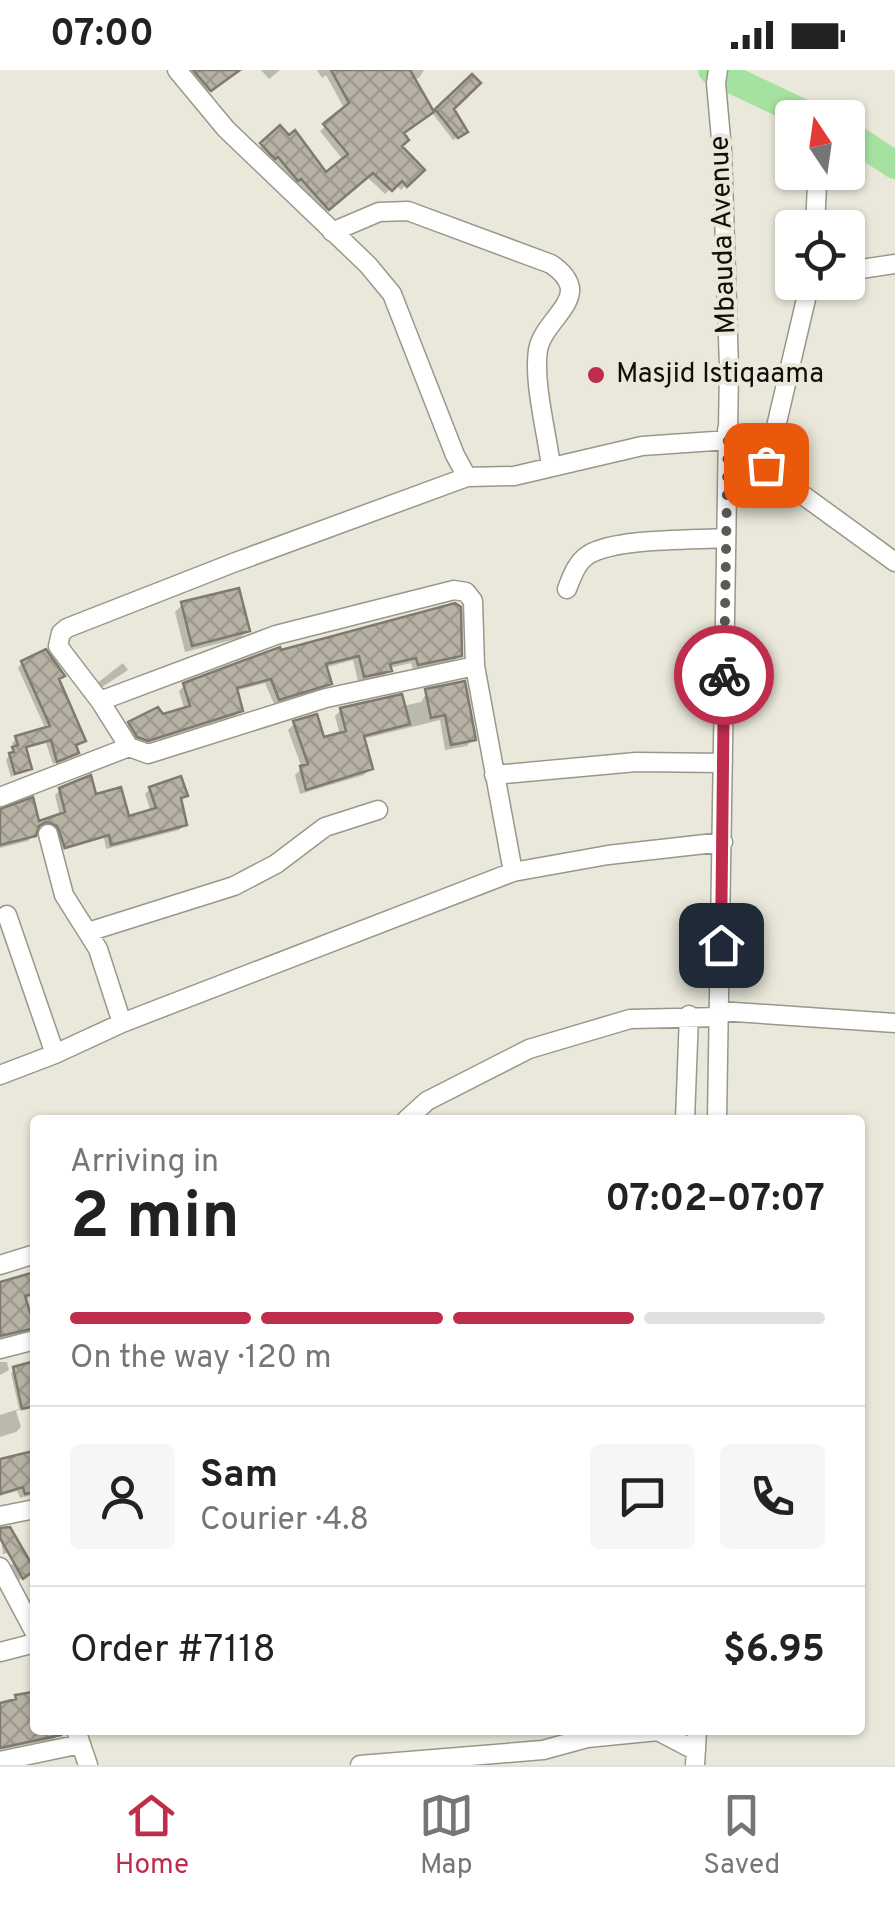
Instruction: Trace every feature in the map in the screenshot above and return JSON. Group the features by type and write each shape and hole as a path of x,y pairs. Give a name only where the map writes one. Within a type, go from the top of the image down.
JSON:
{"street":[{"path":"177,70 226,129 368,265 392,294 467,477"},
{"name":"Mbauda Avenue","path":"717,1115 729,368 718,70"},
{"path":"332,232 380,212 408,212 560,270 569,283 569,298 548,326 538,352 551,467"},
{"path":"865,268 895,264"},
{"path":"766,465 806,300"},
{"path":"476,666 326,698 156,753 140,754 129,747 58,646 61,632 67,628 467,477 502,478 642,446 728,435 895,562"},
{"path":"567,588 575,569 586,556 599,550 638,543 725,538"},
{"path":"100,701 276,635 454,590 466,592 473,602 476,666 513,872"},
{"path":"0,796 129,747"},
{"path":"494,776 636,762 722,763"},
{"path":"88,932 224,890 276,864 325,827 378,810"},
{"path":"48,834 64,895 102,959 122,1024"},
{"path":"0,1074 513,872 608,855 722,842"},
{"path":"7,915 55,1054"},
{"path":"412,1115 427,1101 529,1049 630,1019 720,1014 895,1023"},
{"path":"685,1115 690,1015"},
{"path":"0,1265 30,1256"},
{"path":"0,1348 30,1341"},
{"path":"0,1516 30,1510"},
{"path":"0,1567 30,1624"},
{"path":"0,1652 30,1643"},
{"path":"360,1765 430,1763 543,1750 614,1735"},
{"path":"665,1735 696,1758"},
{"path":"0,1761 78,1737 88,1765"}],"building":[{"path":"193,70 240,70 211,91"},
{"path":"331,70 410,70 434,112 404,133 409,140 402,146 425,170 407,187 402,181 392,191 373,173 329,210 260,143 280,125 289,135 295,130 326,172 348,154 323,124 349,103"},
{"path":"472,74 481,83 454,109 468,132 458,138 435,109"},
{"path":"239,588 250,631 192,646 181,602"},
{"path":"455,603 461,607 462,656 418,665 416,658 390,664 392,671 364,677 359,656 326,664 332,684 279,700 271,679 237,688 243,711 148,741 137,737 128,722 158,707 163,714 190,706 183,683 280,647 281,650"},
{"path":"46,649 65,676 59,679 86,741 76,745 79,753 57,762 51,740 26,747 32,769 15,774 9,753 18,745 15,736 50,726 21,661"},
{"path":"465,681 476,740 451,745 445,715 431,718 425,689"},
{"path":"402,694 410,724 364,736 373,769 306,790 300,766 308,764 293,721 317,714 324,737 346,731 340,708"},
{"path":"91,775 96,794 121,787 129,816 156,808 149,787 181,776 188,796 181,798 187,825 111,845 109,835 65,848 57,826 46,822 39,826 36,836 0,845 0,809 33,797 39,821 65,812 59,788"},
{"path":"30,1273 30,1294 25,1296 30,1329 0,1336 0,1282"},
{"path":"30,1362 30,1407 22,1409 13,1367"},
{"path":"30,1452 30,1493 25,1494 23,1487 0,1494 0,1459"},
{"path":"10,1527 30,1561 30,1574 23,1579 0,1538 0,1528"},
{"path":"30,1692 30,1735 61,1735 0,1748 0,1703 16,1699 15,1695"}],"waterway":[{"path":"712,70 775,100"},
{"path":"865,145 895,165"}],"way so far":[{"path":"724,675 728,430 766,465"}],"place":[{"name":"Masjid Istiqaama","path":"596,375"}],"route":[{"path":"721,945 724,675"}]}
